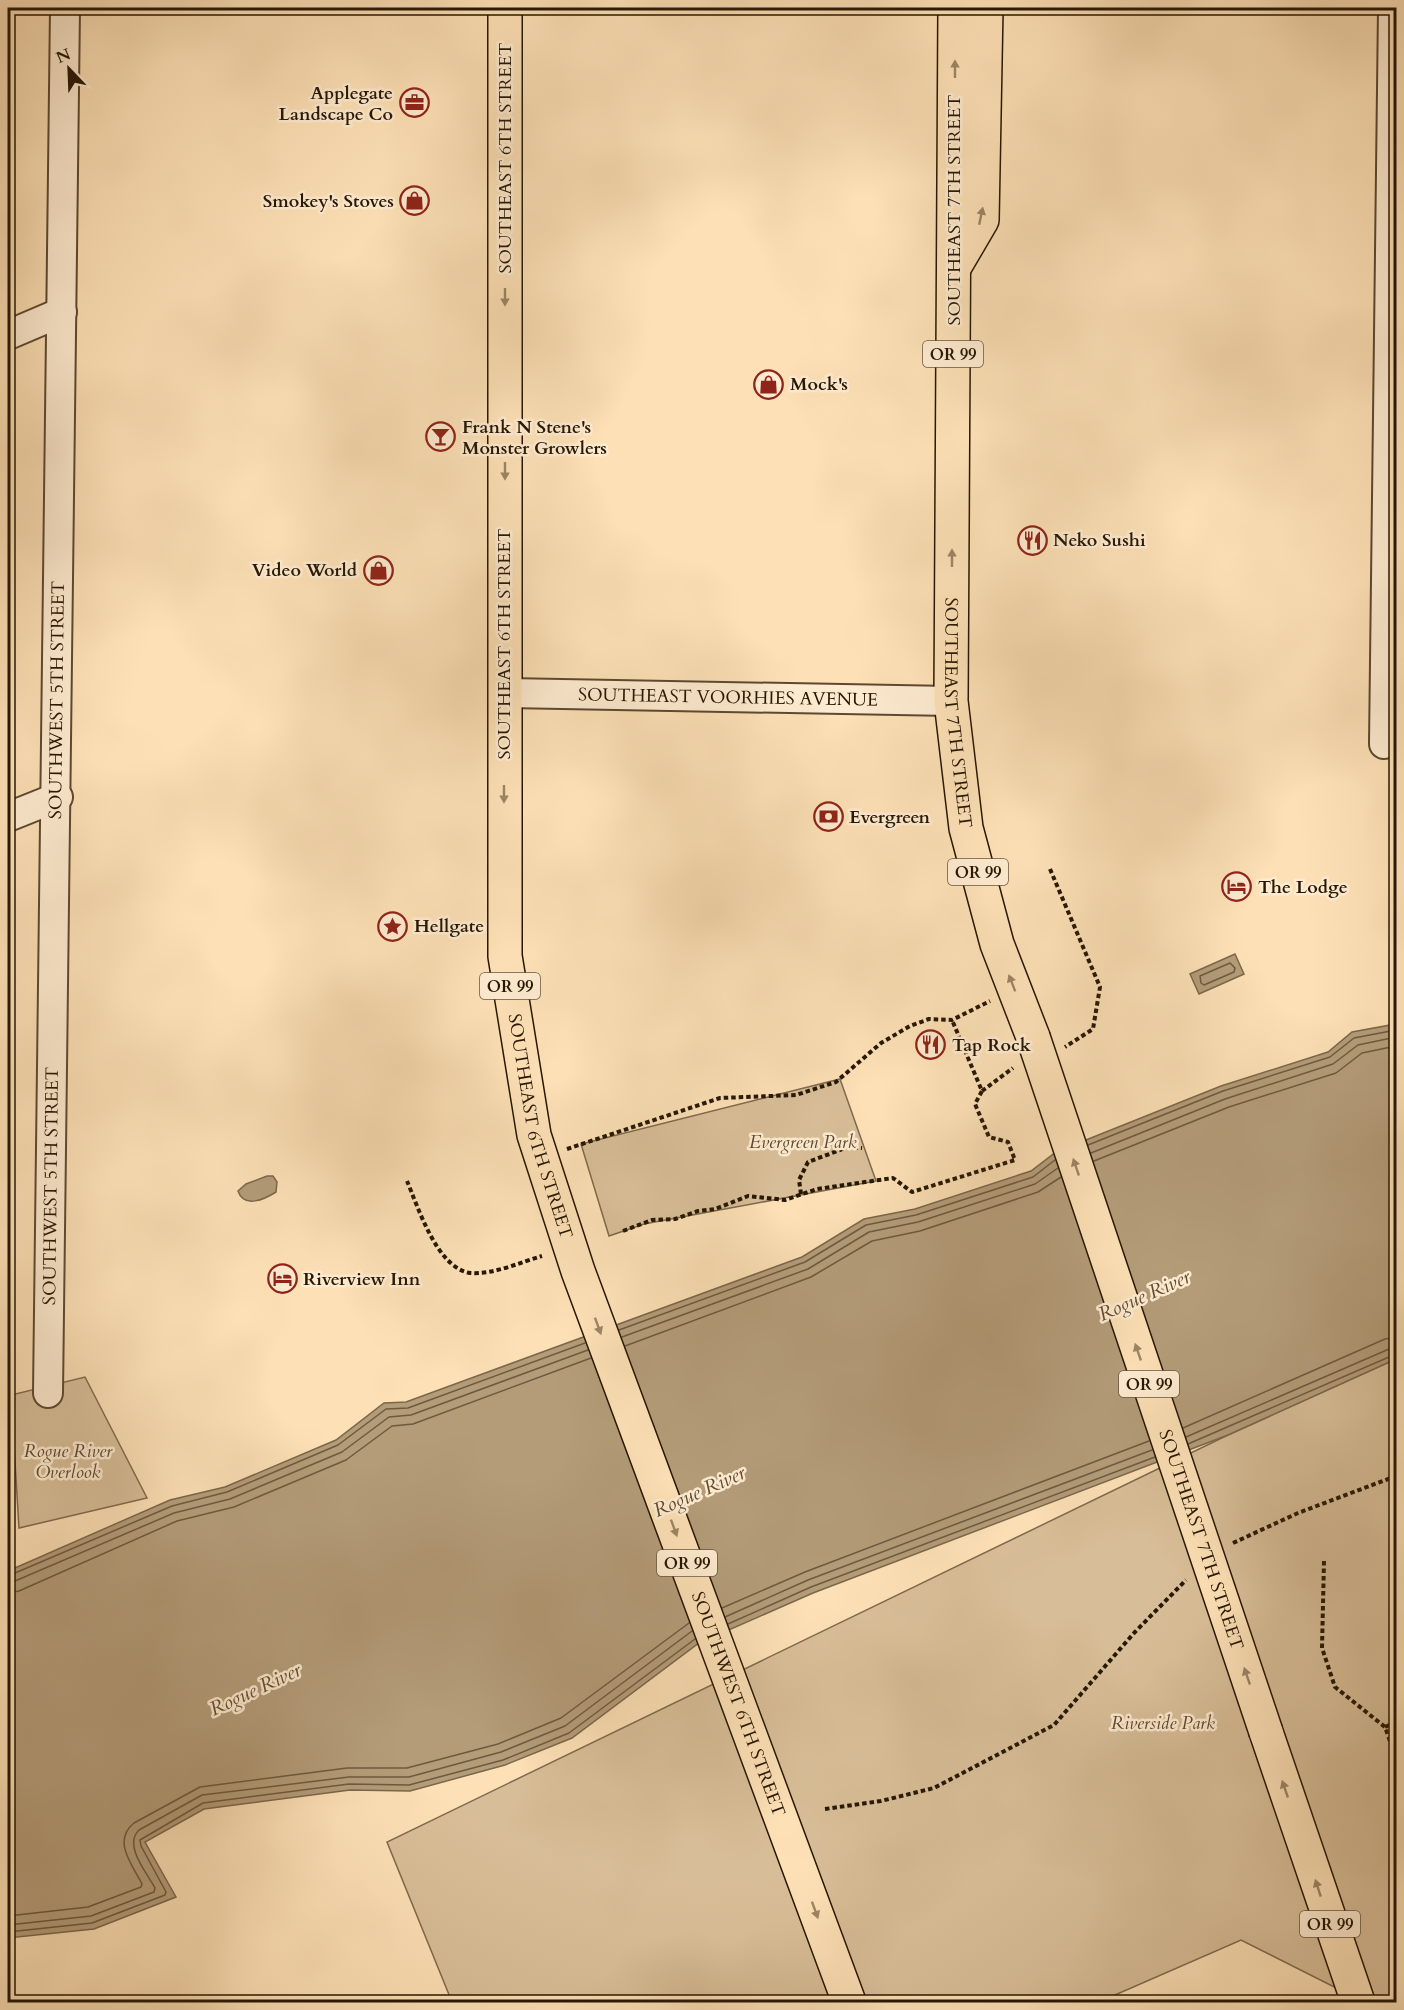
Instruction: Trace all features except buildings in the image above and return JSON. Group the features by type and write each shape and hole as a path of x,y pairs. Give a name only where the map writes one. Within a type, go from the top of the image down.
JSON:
{"highway":[{"name":"SOUTHEAST 6TH STREET","path":"505,8 505,956 534,1135 578,1271"},
{"name":"SOUTHEAST 7TH STREET","path":"956,8 951,701 966,828 998,945 1016,992 1048,1043 1266,1732 1359,2002"},
{"path":"954,267 982,220 986,8"},
{"name":"SOUTHWEST 6TH STREET","path":"578,1271 849,2002"}],"street":[{"name":"SOUTHWEST 5TH STREET","path":"48,1393 65,8"},
{"path":"1390,741 1394,8"},
{"path":"8,335 62,312"},
{"name":"SOUTHEAST VOORHIES AVENUE","path":"504,693 951,701"},
{"path":"8,817 57,797"}],"path":[{"path":"1048,1043 1093,1029 1100,987 1050,869"},
{"path":"541,1158 720,1098 796,1095 836,1082 881,1043 910,1026 929,1019 952,1020 986,1002 1016,992"},
{"path":"952,1020 982,1090"},
{"path":"624,1231 652,1220 675,1219 698,1211 715,1209 748,1196 785,1200 817,1189 893,1178 912,1192 1015,1160 1008,1142 989,1137 975,1104 982,1090 1016,1065"},
{"path":"801,1194 799,1180 808,1162 848,1147 862,1148"},
{"path":"407,1180 432,1239 451,1262 469,1273 498,1269 542,1256"},
{"path":"1224,1547 1298,1513 1396,1476"},
{"path":"1324,1561 1322,1648 1335,1687 1385,1726 1396,1758"},
{"path":"825,1809 881,1801 934,1788 1054,1725 1134,1633 1189,1576"},
{"path":"1385,1726 1396,1722"}],"green space":[{"name":"Evergreen Park","path":"840,1079 876,1181 644,1224 609,1236 581,1144"},
{"name":"Riverside Park","path":"1396,1359 1396,2002 1364,2002 1241,1940 1099,2002 452,2002 387,1842 1228,1435"},
{"name":"Rogue River Overlook","path":"85,1377 147,1498 19,1528 11,1395"}],"water":[{"path":"1235,954 1244,974 1199,994 1190,974"},
{"name":"Rogue River","path":"1396,1024 1396,1359 1228,1435 813,1593 699,1643 572,1738 505,1765 410,1791 350,1790 204,1809 145,1842 176,1897 94,1929 8,1938 8,1571 170,1500 225,1487 336,1440 384,1403 406,1402 802,1257 864,1219 915,1209 1031,1171 1056,1152 1221,1086 1328,1052 1352,1032"},
{"path":"273,1176 277,1182 276,1192 255,1201 245,1200 241,1196 238,1191 246,1184"}],"place":[{"name":"Applegate Landscape Co","path":"414,103"},
{"name":"Smokey's Stoves","path":"415,201"},
{"name":"Mock's","path":"769,384"},
{"name":"Frank N Stene's Monster Growlers","path":"441,437"},
{"name":"Neko Sushi","path":"1032,540"},
{"name":"Video World","path":"378,570"},
{"name":"Evergreen","path":"828,817"},
{"name":"The Lodge","path":"1237,887"},
{"name":"Hellgate","path":"393,926"},
{"name":"Tap Rock","path":"931,1045"},
{"name":"Riverview Inn","path":"282,1279"}]}
